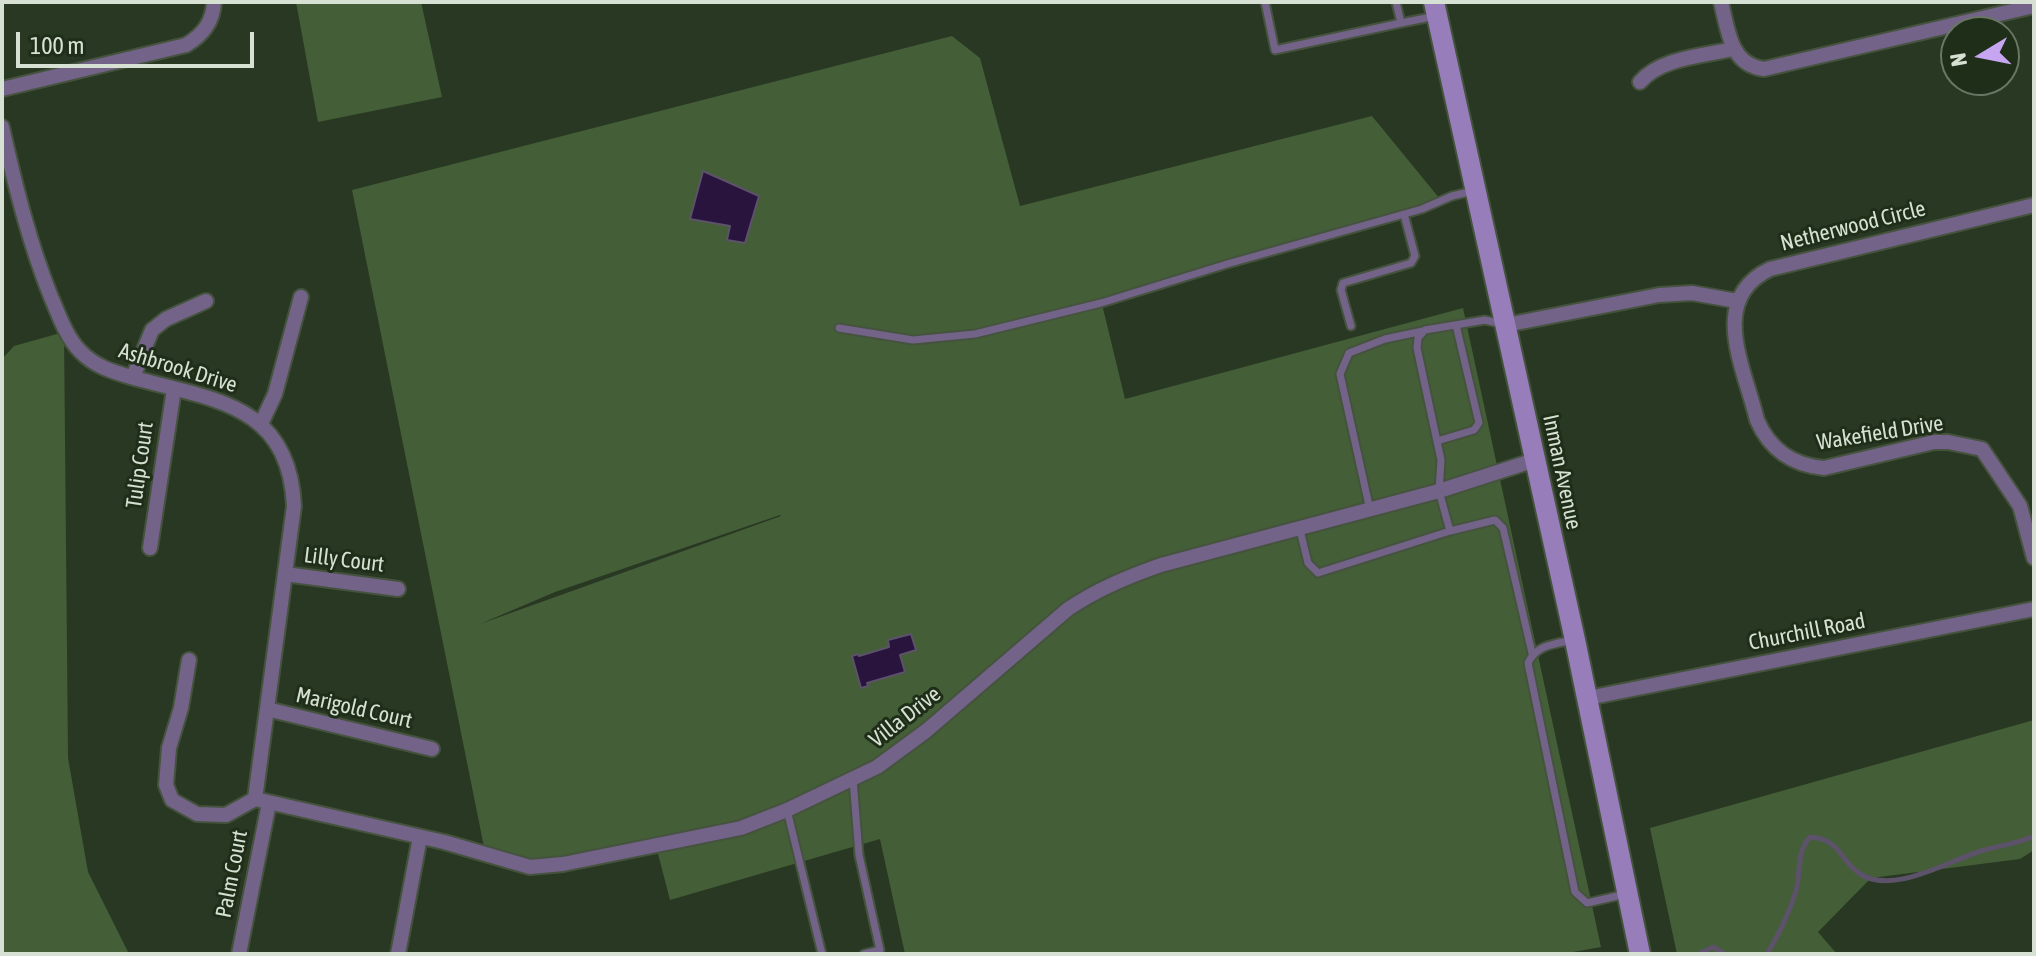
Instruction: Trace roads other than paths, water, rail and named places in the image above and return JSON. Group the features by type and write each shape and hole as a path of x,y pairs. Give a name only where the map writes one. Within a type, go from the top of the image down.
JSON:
{"main road":[{"name":"Inman Avenue","path":"1435,9 1588,698 1640,954"}],"street":[{"path":"2,89 186,45 198,38 207,27 214,2"},
{"path":"1721,2 1733,49 1746,64 1764,69 2034,6"},
{"path":"1640,82 1649,72 1667,64 1733,49"},
{"name":"Ashbrook Drive","path":"2,127 32,244 71,340 92,362 106,369 226,403 248,414 278,444 287,464 293,484 294,506 267,709 262,801"},
{"name":"Netherwood Circle","path":"1737,301 1747,285 1770,269 2034,205"},
{"path":"1506,325 1659,295 1692,293 1737,301"},
{"path":"261,424 275,394 301,297"},
{"path":"133,377 152,330 166,319 206,301"},
{"name":"Wakefield Drive","path":"1737,301 1734,310 1735,333 1757,420 1763,433 1783,455 1824,468 1934,442 1982,449 2020,506 2034,558"},
{"name":"Tulip Court","path":"150,548 174,389"},
{"name":"Villa Drive","path":"262,801 420,837 530,867 563,864 741,828 853,779 902,750 1068,609 1093,592 1161,565 1439,491 1535,460"},
{"name":"Lilly Court","path":"285,574 398,589"},
{"name":"Churchill Road","path":"1588,698 2034,609"},
{"path":"189,660 181,708 169,748 166,785 172,800 197,814 226,815 262,801"},
{"name":"Marigold Court","path":"267,709 432,749"},
{"name":"Palm Court","path":"239,954 262,801"},
{"path":"398,954 420,837"}],"lane":[{"path":"1265,2 1275,50 1401,23 1435,9"},
{"path":"1396,2 1401,23"},
{"path":"839,328 913,340 975,334 1079,309 1404,214 1475,190"},
{"path":"1351,326 1341,290 1343,283 1411,263 1415,256 1404,214"},
{"path":"1371,510 1340,374 1349,353 1385,339 1425,330 1485,320 1506,325"},
{"path":"1437,441 1474,430 1479,423 1456,325"},
{"path":"1425,330 1418,338 1417,348 1442,472 1439,491 1450,531"},
{"path":"1300,530 1308,563 1318,573 1495,520 1503,528 1532,653 1528,663 1575,892 1587,903 1628,894"},
{"path":"1532,653 1548,645 1575,640"},
{"path":"853,779 859,855 880,950 864,954"},
{"path":"787,810 822,954"}],"waterway":[{"path":"1767,954 1793,899 1801,856 1810,837 1829,842 1862,875 1890,881 1922,874 1981,851 2034,836"},
{"path":"1698,954 1713,947 1725,954"}]}
